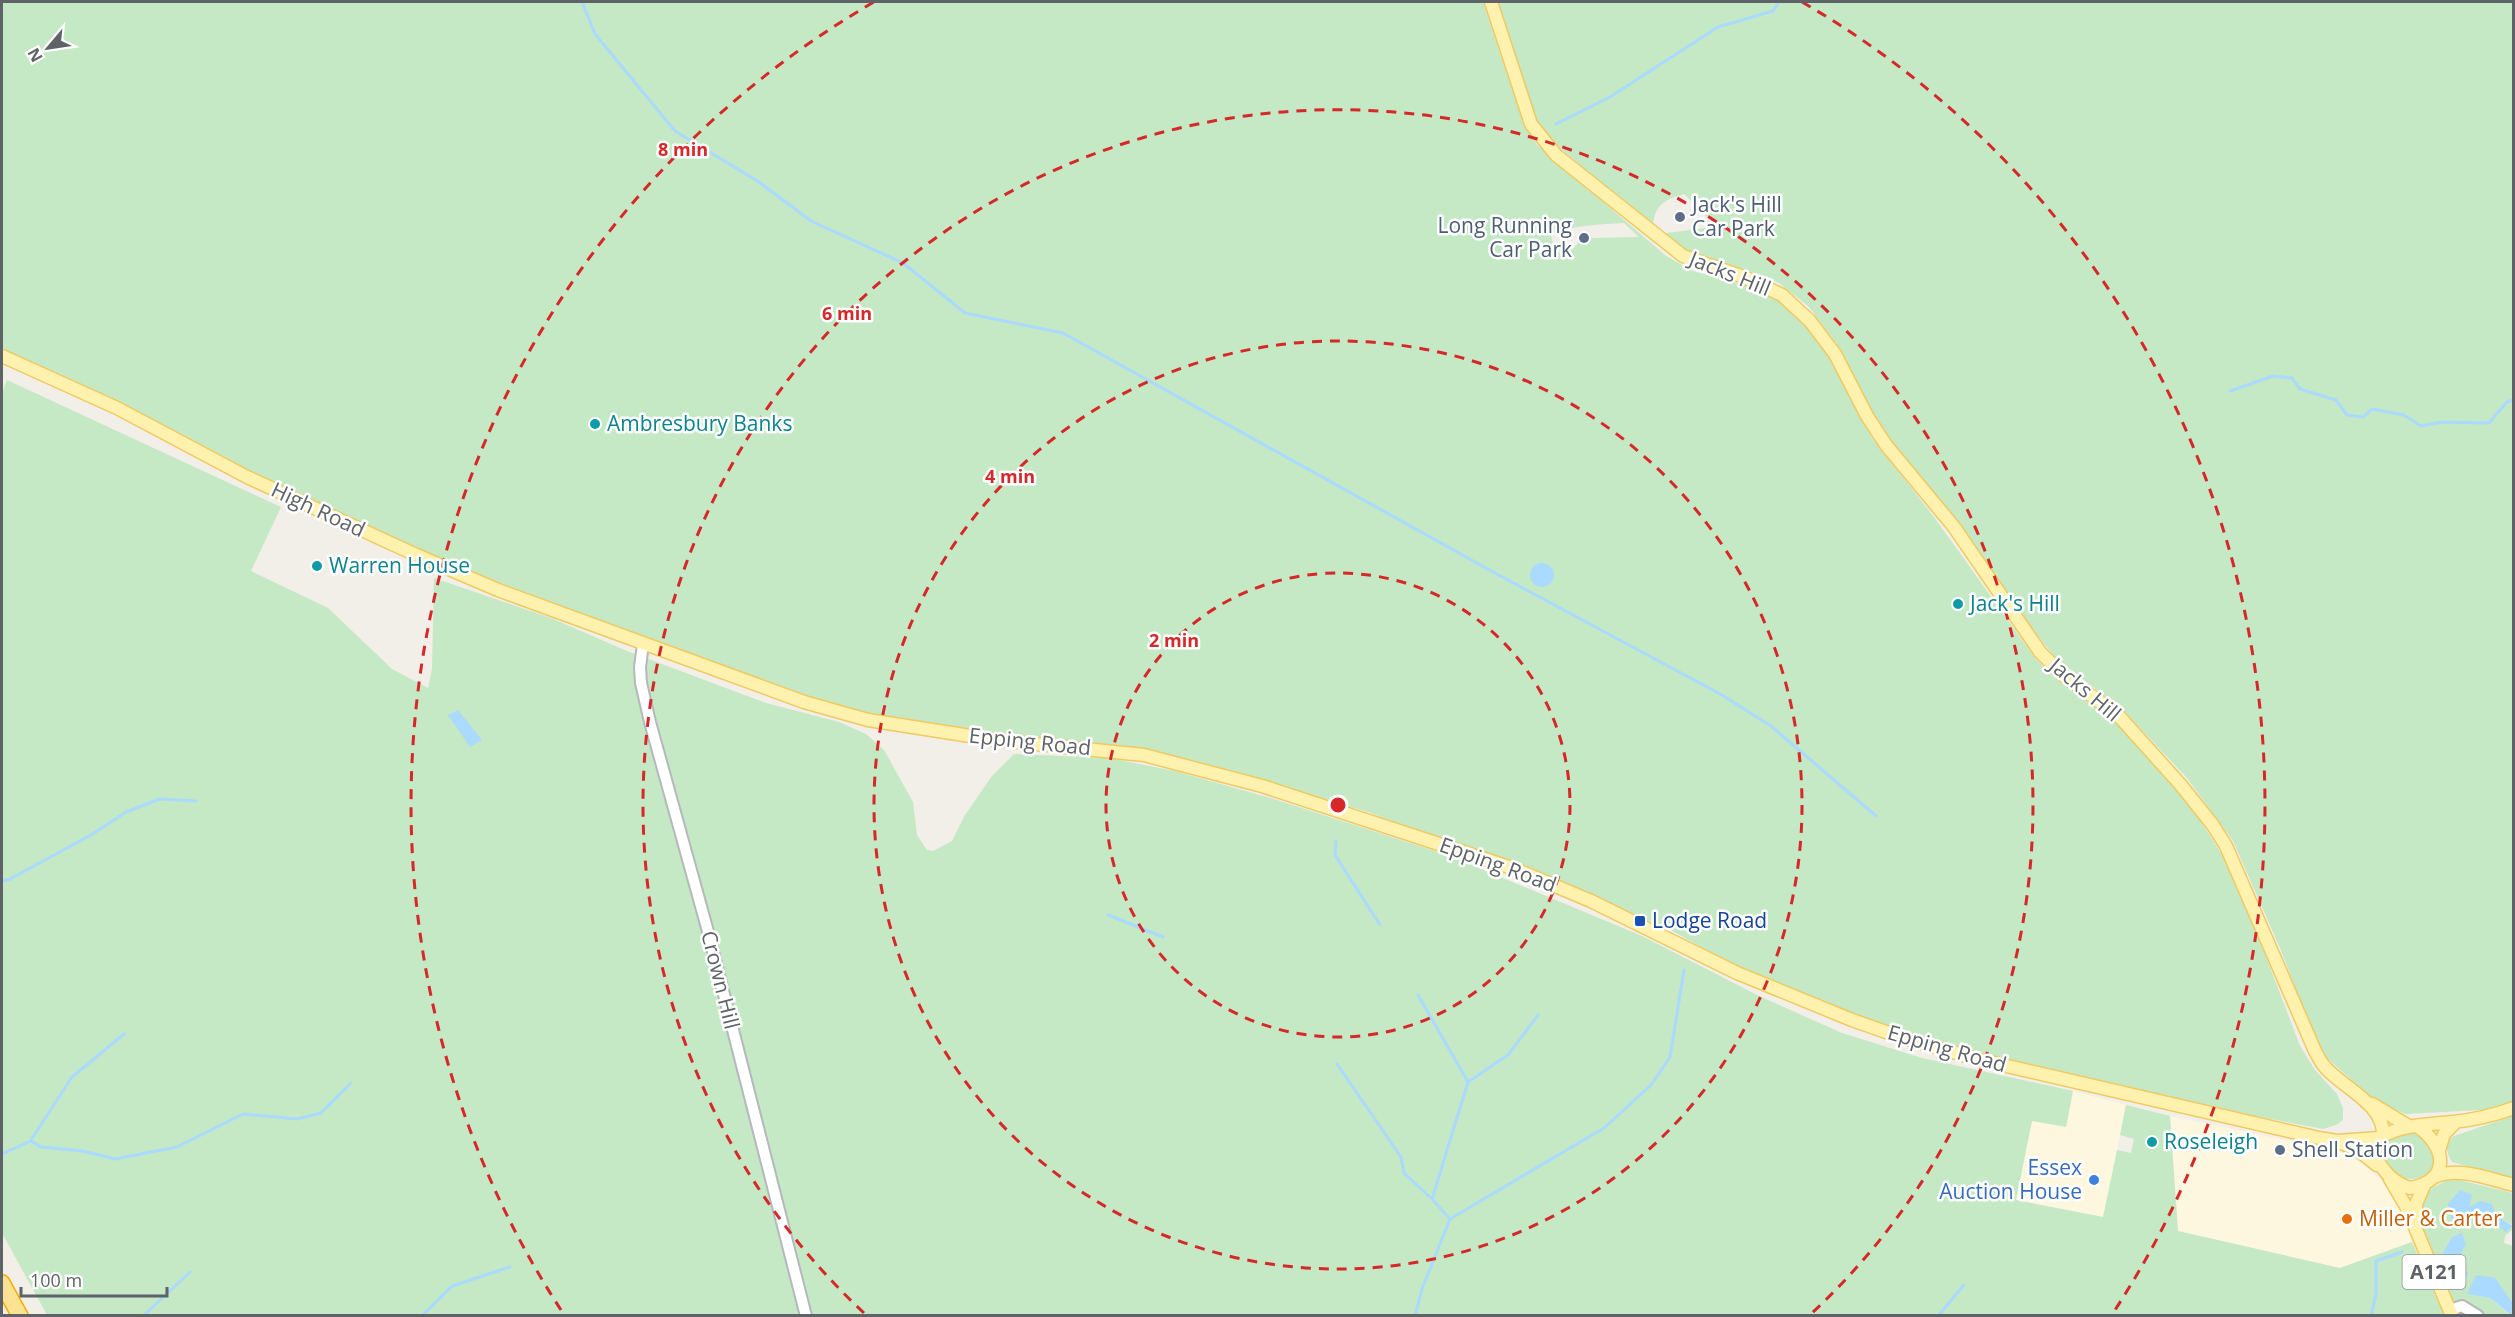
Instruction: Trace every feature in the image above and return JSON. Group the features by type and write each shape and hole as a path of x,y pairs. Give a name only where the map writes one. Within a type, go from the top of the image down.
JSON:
{"highway":[{"path":"2,1283 20,1316"}],"main road":[{"name":"Jacks Hill","path":"1491,2 1531,124 1541,138 1556,155 1683,255 1782,295 1810,321 1835,354 1867,416 1886,445 1954,526 2040,652 2064,676 2117,714 2212,824 2226,846 2315,1051 2325,1067 2363,1100"},
{"name":"High Road","path":"2,356 117,408 247,477 414,554 498,590 643,644"},
{"name":"Epping Road","path":"643,644 804,702 868,720 996,740 1144,755 1262,786 1515,869 1592,901 1737,973 1852,1020 1903,1038 1982,1060 2337,1141 2358,1150 2385,1173"},
{"path":"2363,1100 2432,1138 2446,1164 2467,1174"},
{"path":"2363,1100 2379,1117 2383,1125 2374,1154 2385,1173 2410,1188 2443,1173 2467,1174 2514,1185"},
{"path":"2381,1137 2413,1126 2456,1122 2514,1108"},
{"path":"2430,1180 2439,1168 2439,1153 2444,1134 2456,1122"},
{"name":"Epping Road","path":"2337,1141 2381,1137"},
{"name":"A121","path":"2385,1173 2398,1191 2416,1228 2451,1313"},
{"name":"A121","path":"2416,1228 2416,1204 2430,1180"}],"street":[{"name":"Crown Hill","path":"643,644 640,667 648,712 707,928 806,1316"},
{"path":"2451,1313 2462,1306 2478,1316"}],"shaded area":[{"path":"2073,1091 2126,1105 2104,1217 2016,1200 2032,1120 2066,1127"},
{"path":"2170,1116 2339,1151 2363,1164 2383,1182 2401,1210 2412,1242 2340,1268 2178,1231"}],"green space":[{"path":"2,2 1483,2 1522,119 1537,145 1666,256 1693,271 1763,290 1791,310 1818,339 1872,438 1934,517 2035,658 2056,679 2115,722 2200,820 2224,858 2246,904 2300,1046 2315,1070 2337,1094 2343,1108 2343,1120 2323,1129 2156,1097 1925,1041 1753,976 1669,929 1533,872 1368,812 1195,761 1150,751 974,731 876,716 783,689 501,585 370,530 2,351","holes":["1624,223 1639,237 1593,238 1579,242 1573,249 1556,253 1550,233 1587,226"]},
{"path":"1497,2 2513,2 2513,1104 2499,1109 2406,1114 2379,1104 2328,1059 2315,1038 2280,948 2233,841 2187,778 2124,711 2058,660 2033,631 1949,510 1893,445 1874,416 1837,344 1809,307 1779,283 1744,269 1706,260 1678,248 1660,234 1712,227 1712,222 1684,194 1672,198 1659,207 1653,225 1550,140 1535,116 1517,70"},
{"path":"7,380 281,507 251,571 328,608 392,669 428,688 432,669 434,578 551,618 627,651 766,703 839,722 866,734 884,750 913,802 917,835 927,850 933,851 952,841 965,815 992,776 1014,754 1109,758 1175,771 1274,799 1450,856 1642,936 1759,996 1842,1033 1922,1058 2073,1091 2066,1127 2032,1121 2016,1200 2103,1217 2117,1150 2131,1153 2134,1139 2120,1135 2126,1105 2170,1116 2178,1231 2340,1268 2412,1242 2444,1315 47,1315 2,1233 2,393"},
{"path":"2513,1116 2513,1179 2452,1162 2447,1148 2454,1136"},
{"path":"2410,1130 2426,1136 2438,1159 2434,1170 2411,1179 2399,1175 2389,1165 2383,1152 2385,1140"},
{"path":"2459,1180 2513,1193 2513,1225 2494,1215 2468,1207 2460,1190 2465,1219 2481,1218 2491,1221 2506,1231 2513,1226 2513,1229 2505,1236 2504,1243 2513,1246 2513,1303 2494,1278 2468,1294 2490,1298 2510,1315 2454,1315 2419,1221 2424,1192 2446,1181"}],"water":[{"path":"1542,563 1550,567 1554,575 1550,583 1542,587 1534,583 1530,575 1534,567"},
{"path":"458,710 482,740 470,747 448,715"},
{"path":"2460,1190 2472,1195 2469,1207 2480,1201 2492,1204 2495,1215 2513,1226 2506,1232 2484,1218 2473,1217 2460,1222 2451,1218 2448,1204"},
{"path":"2462,1233 2466,1244 2455,1266 2469,1273 2458,1286 2450,1277 2442,1255 2452,1237"},
{"path":"2476,1275 2495,1278 2513,1303 2511,1315 2490,1298 2467,1294"}],"waterway":[{"path":"582,2 595,34 675,131 759,182 811,221 903,263 965,313 1063,333 1493,572 1722,695 1771,726 1876,816"},
{"path":"1556,124 1610,97 1718,27 1773,11 1779,2"},
{"path":"2230,391 2273,376 2292,378 2300,389 2336,400 2347,415 2363,417 2372,409 2404,415 2421,426 2442,422 2489,423 2507,402 2514,400"},
{"path":"2,881 10,879 91,835 126,812 160,799 196,801"},
{"path":"1336,841 1335,855 1380,925"},
{"path":"1108,915 1163,937"},
{"path":"1415,1316 1422,1289 1450,1219 1604,1128 1651,1085 1670,1057 1684,970"},
{"path":"1418,995 1468,1082"},
{"path":"1450,1219 1432,1199 1468,1082 1508,1055 1538,1015"},
{"path":"31,1140 72,1077 124,1034"},
{"path":"1337,1064 1401,1157 1404,1173 1432,1199"},
{"path":"2,1154 31,1141 41,1147 83,1151 115,1159 177,1147 243,1114 297,1119 321,1113 351,1083"},
{"path":"2371,1316 2376,1294 2376,1261 2402,1252"},
{"path":"422,1316 452,1286 510,1267"},
{"path":"143,1316 190,1272"},
{"path":"1938,1316 1964,1285"}],"place":[{"name":"Jack's Hill Car Park","path":"1680,217"},
{"name":"Long Running Car Park","path":"1584,238"},
{"name":"Ambresbury Banks","path":"595,424"},
{"name":"Warren House","path":"317,566"},
{"name":"Jack's Hill","path":"1958,604"},
{"name":"Lodge Road","path":"1640,921"},
{"name":"Roseleigh","path":"2152,1142"},
{"name":"Shell Station","path":"2280,1150"},
{"name":"Essex Auction House","path":"2094,1180"},
{"name":"Miller & Carter","path":"2347,1219"}]}
